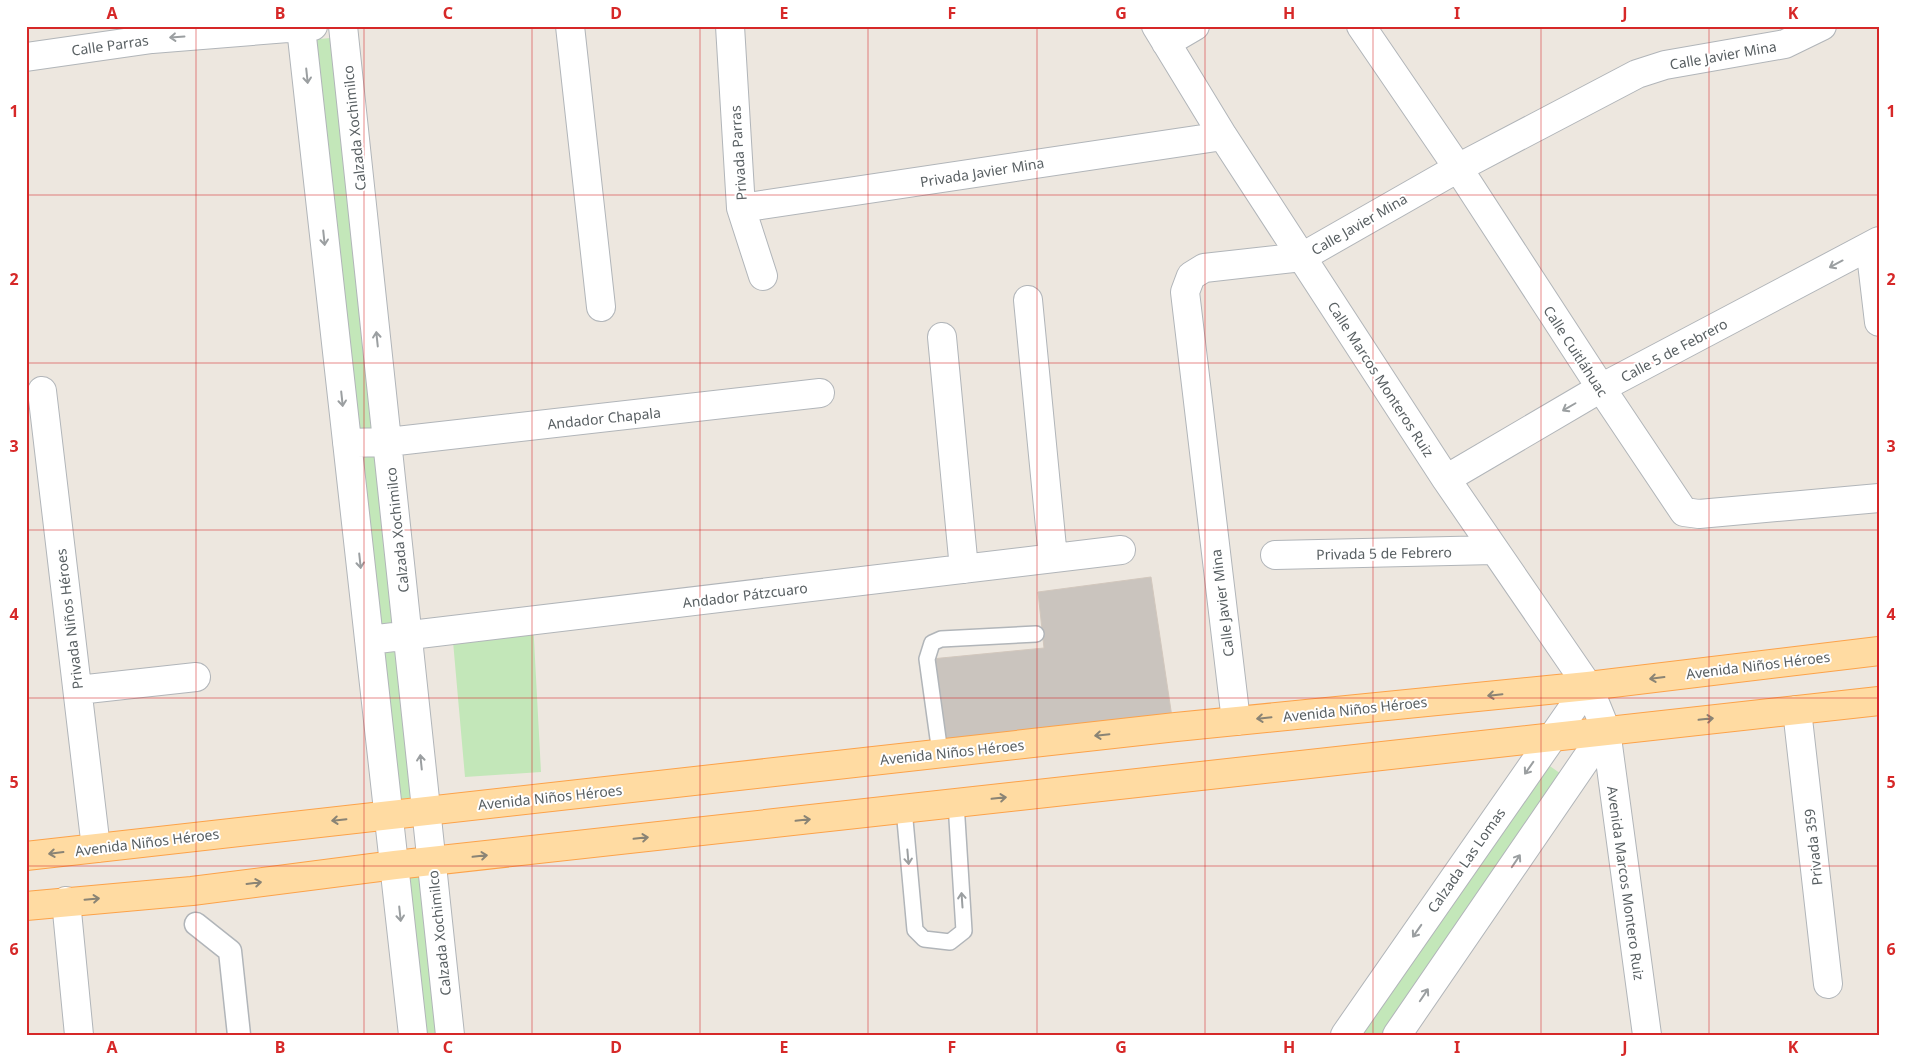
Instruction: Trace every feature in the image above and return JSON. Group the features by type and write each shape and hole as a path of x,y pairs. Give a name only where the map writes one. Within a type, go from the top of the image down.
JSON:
{"main road":[{"name":"Avenida Niños Héroes","path":"26,856 940,753 1588,686 1879,650"},
{"path":"26,906 192,890 395,865 1879,701"}],"street":[{"name":"Calzada Xochimilco","path":"343,26 450,1035"},
{"path":"570,26 601,307"},
{"name":"Privada Parras","path":"730,26 741,208 763,276"},
{"path":"1161,34 1195,26"},
{"name":"Calle Cuitláhuac","path":"1361,26 1458,168 1600,388 1684,512 1699,514 1879,498"},
{"name":"Calle Javier Mina","path":"1236,721 1186,292 1191,276 1204,268 1302,257 1458,168 1650,69 1767,48 1800,38 1822,26"},
{"path":"307,27 315,155 413,1035"},
{"name":"Calle Parras","path":"26,57 152,39 307,27"},
{"name":"Calle Marcos Monteros Ruiz","path":"1161,34 1223,136 1446,479 1588,686 1606,730"},
{"name":"Privada Javier Mina","path":"741,208 1223,136"},
{"path":"315,155 357,154"},
{"path":"1874,244 1879,322"},
{"name":"Calle 5 de Febrero","path":"1446,479 1600,388 1874,244"},
{"path":"331,296 372,292"},
{"path":"1028,300 1053,558"},
{"path":"942,337 964,569"},
{"name":"Privada Niños Héroes","path":"42,391 96,848"},
{"name":"Andador Chapala","path":"347,443 388,442 820,393"},
{"name":"Andador Pátzcuaro","path":"369,640 1121,550"},
{"name":"Privada 5 de Febrero","path":"1275,554 1494,550"},
{"path":"78,690 196,676"},
{"name":"Calzada Las Lomas","path":"1345,1035 1588,686"},
{"name":"Privada 359","path":"1797,710 1828,984"},
{"path":"1397,1035 1606,730"},
{"name":"Avenida Marcos Montero Ruiz","path":"1606,730 1647,1035"},
{"path":"66,901 79,1035"},
{"path":"196,924 230,950 239,1035"}],"lane":[{"path":"940,753 927,659 932,643 941,639 1036,634"},
{"path":"904,809 915,930 924,940 950,942 964,931 956,803"}],"green space":[{"path":"340,37 415,797 397,800 310,40"},
{"path":"533,621 541,772 465,777 452,630"},
{"path":"1537,757 1564,776 1392,1035 1352,1035"},
{"path":"431,861 451,1035 423,1035 406,874"}],"building":[{"path":"1151,577 1173,724 941,746 931,659 1044,648 1038,592"}]}
